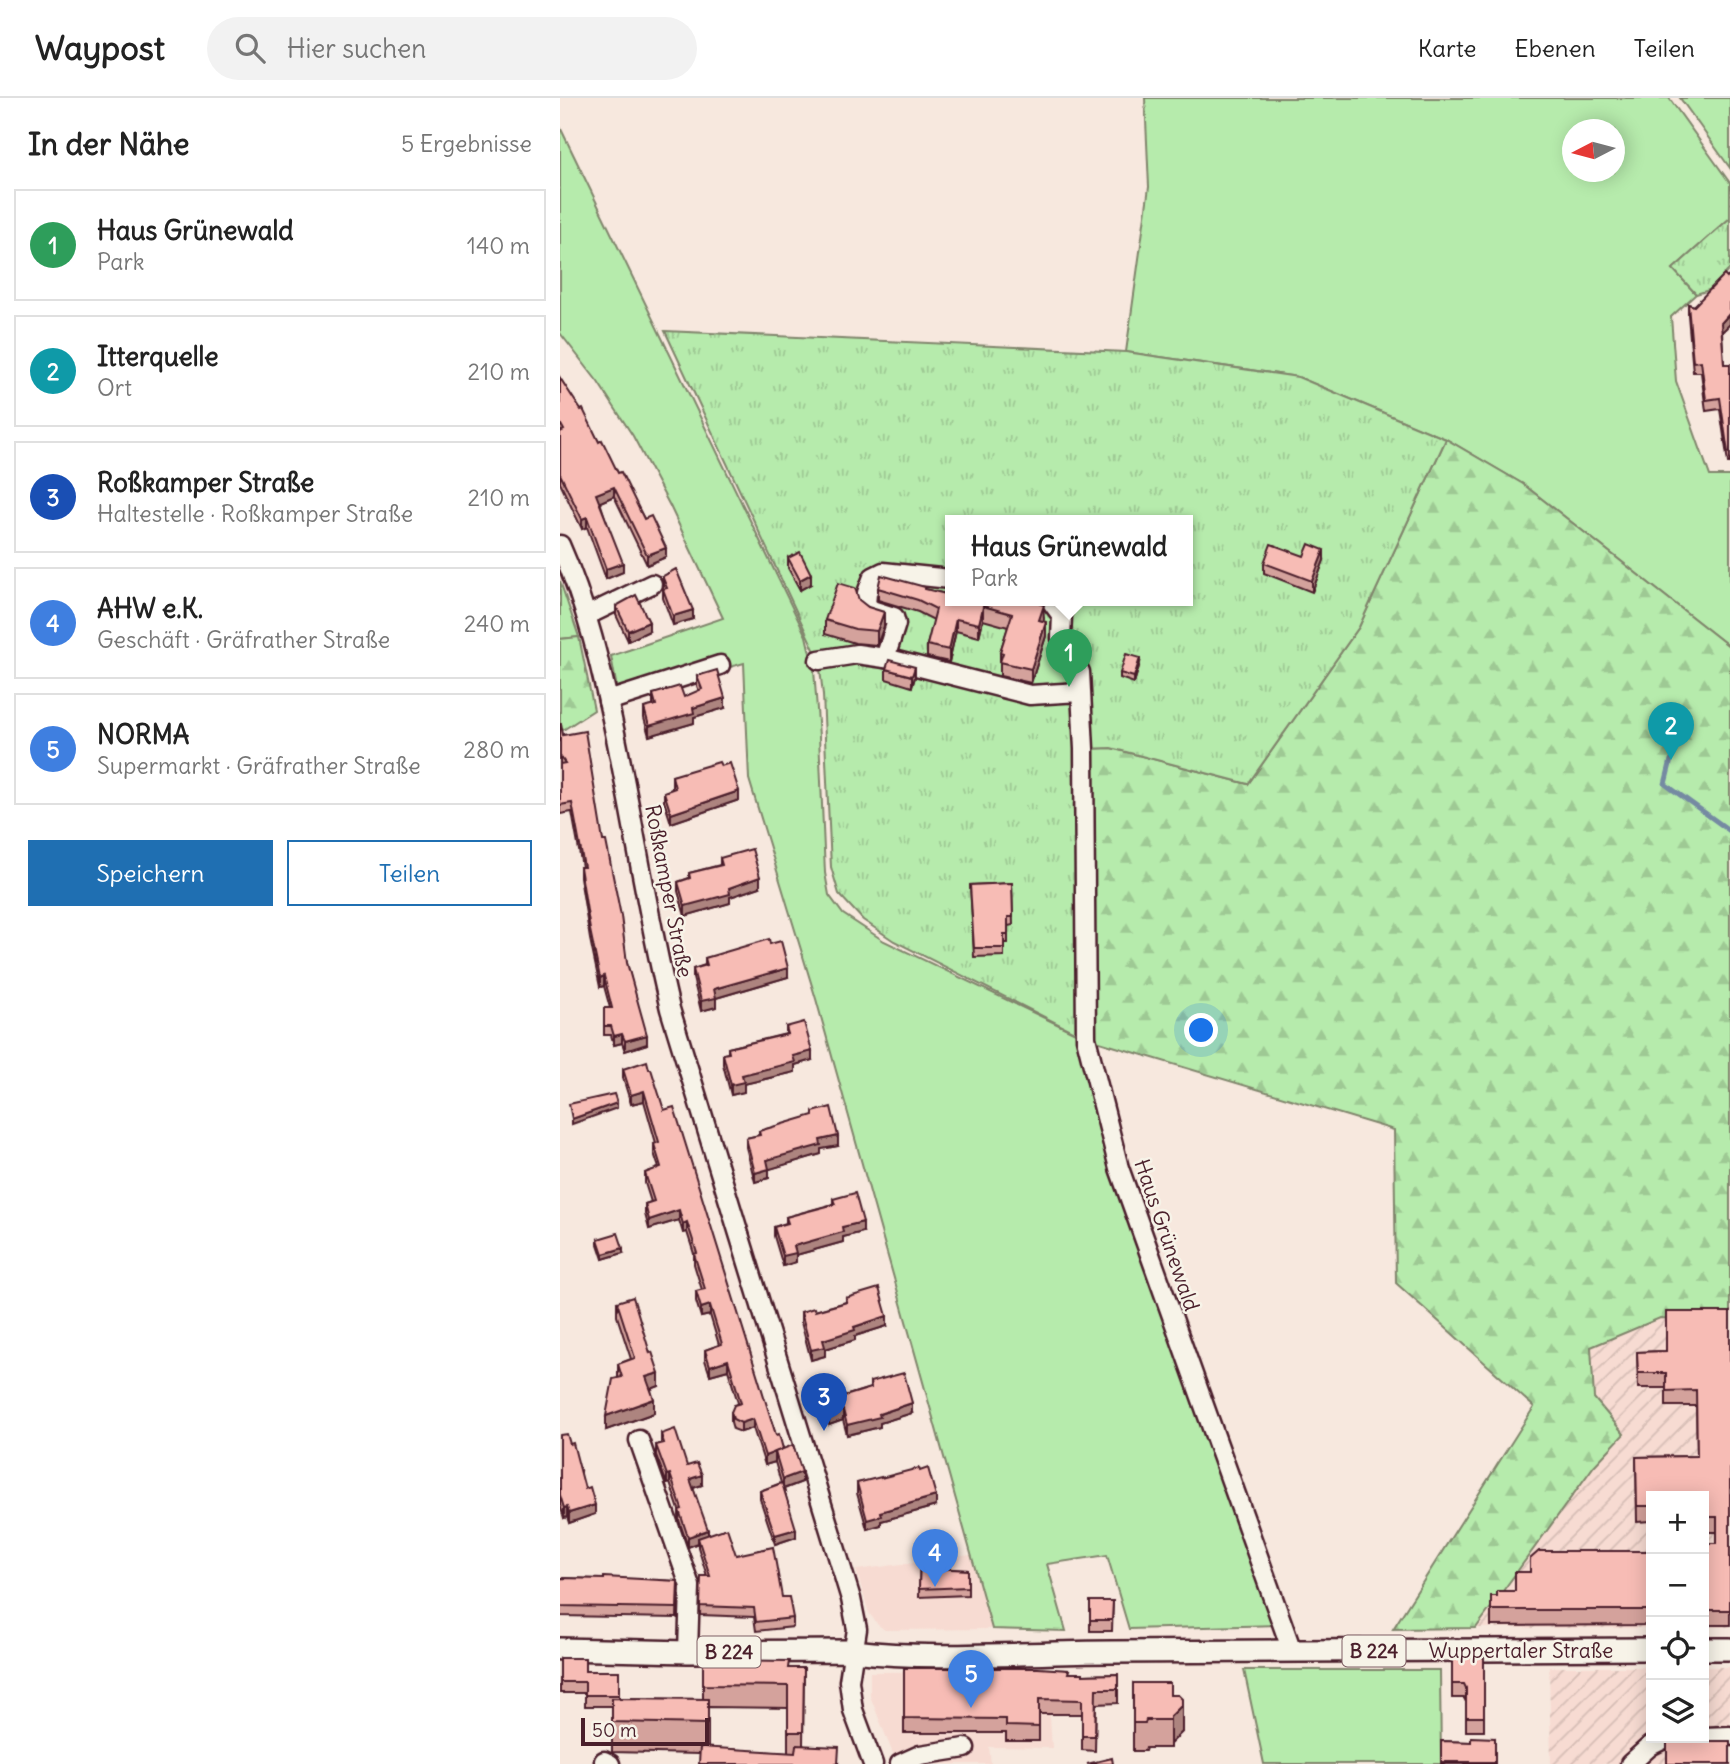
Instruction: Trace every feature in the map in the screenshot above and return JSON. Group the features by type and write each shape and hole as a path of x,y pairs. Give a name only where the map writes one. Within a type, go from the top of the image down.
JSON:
{"main road":[{"name":"B 224","path":"560,1649 688,1652 853,1651"},
{"path":"1709,1649 1730,1649"},
{"name":"Wuppertaler Straße","path":"853,1651 933,1655 1646,1650"}],"street":[{"name":"Roßkamper Straße","path":"560,545 588,615 608,701 667,998 851,1599 857,1629 849,1681 853,1710 873,1764"},
{"path":"885,658 896,624 894,617 872,610 866,605 873,577 883,572 945,578"},
{"path":"588,615 652,584"},
{"name":"Haus Grünewald","path":"1056,609 1061,638 1069,657 1080,672 1084,749 1086,1038 1119,1168 1292,1651"},
{"path":"819,660 857,654 885,658 1030,695 1080,692"},
{"path":"608,701 720,665"},
{"path":"639,1440 690,1586 688,1652"},
{"path":"1709,1737 1730,1736"},
{"path":"1630,1764 1656,1743"},
{"path":"900,1764 920,1755 965,1748"}],"shaded area":[{"path":"1660,1318 1730,1323 1730,1627 1709,1627 1709,1491 1646,1491 1646,1628 1476,1628 1594,1465 1624,1434 1594,1398 1591,1347"},
{"path":"971,1555 992,1629 885,1630 869,1613 856,1570"},
{"path":"1549,1667 1646,1667 1646,1743 1709,1743 1709,1667 1730,1667 1730,1764 1551,1764"},
{"path":"1047,1671 1052,1748 989,1747 991,1764 897,1764 870,1696 870,1672"}],"green space":[{"path":"1145,98 1669,98 1730,183 1730,218 1673,269 1696,294 1671,317 1676,381 1710,476 1730,476 1730,647 1523,484 1446,439 1298,377 1126,352 1149,187"},
{"path":"1680,98 1730,98 1730,168"},
{"path":"560,127 806,636 814,670 825,873 829,895 843,914 884,941 1086,1038 1119,1168 1282,1625 1129,1629 1107,1555 1047,1564 1066,1631 992,1629 816,999 749,779 744,663 730,667 723,659 618,694 611,656 723,618 670,506 633,436 598,382 560,333"},
{"path":"1730,218 1730,269 1709,290 1696,294 1673,269"},
{"path":"665,331 1126,352 1298,377 1446,439 1359,627 1248,784 1111,748 1084,749 1086,1038 894,941 863,920 839,894 831,867 819,660"},
{"path":"1446,439 1523,484 1730,647 1730,1323 1660,1318 1591,1347 1594,1398 1624,1434 1594,1466 1476,1628 1393,1629 1534,1407 1396,1283 1394,1130 1086,1038 1084,749 1111,748 1248,784 1359,627"},
{"path":"560,581 579,637 560,639"},
{"path":"579,637 594,710 560,732 560,639"},
{"path":"1244,1670 1440,1670 1441,1764 1264,1764"}],"building":[{"path":"1724,275 1727,278 1730,275 1730,313 1721,323 1724,364 1730,364 1728,453 1720,398 1706,400 1701,361 1693,362 1688,304 1694,306"},
{"path":"560,378 581,410 583,409 599,442 602,440 644,519 651,516 666,548 647,555 614,487 596,494 623,563 606,569 587,517 582,519 560,474 560,432 564,430 560,423"},
{"path":"1271,544 1304,556 1309,544 1324,550 1312,581 1264,563"},
{"path":"800,552 811,574 800,580 788,558"},
{"path":"676,569 693,610 673,616 663,589 667,588 663,576"},
{"path":"881,575 945,594 945,606 983,606 979,624 956,619 949,650 927,645 936,609 918,600 878,588"},
{"path":"838,583 855,588 859,600 868,607 884,612 877,631 855,629 825,620"},
{"path":"636,595 649,622 628,631 616,606"},
{"path":"983,606 1044,606 1039,620 1046,622 1031,669 1000,662 1003,653 1000,652 1012,614"},
{"path":"1126,654 1140,658 1134,677 1120,673"},
{"path":"889,660 915,667 912,676 886,669"},
{"path":"717,670 725,698 693,708 694,713 649,726 644,708 656,705 653,694 680,686 684,697 702,689 697,676"},
{"path":"560,724 563,735 585,731 603,841 606,841 621,916 627,963 647,1035 625,1041 622,1034 614,1036 611,1026 604,1026 604,1008 612,1008 604,976 600,978 590,930 580,867 584,867 572,803 560,805 560,764 565,763 560,756"},
{"path":"719,762 721,766 730,763 739,791 671,814 664,792 675,788 672,776"},
{"path":"752,849 760,877 729,888 730,894 685,906 678,882 690,878 689,873 722,865 720,858"},
{"path":"1012,883 1013,917 1008,917 1008,934 1004,934 1004,948 974,948 970,885"},
{"path":"769,939 770,944 781,941 788,968 714,989 716,998 701,1001 693,969 707,965 705,958"},
{"path":"804,1022 812,1051 793,1056 795,1062 742,1075 744,1082 731,1085 723,1054 729,1053 728,1048 788,1034 786,1027"},
{"path":"647,1061 664,1110 674,1107 776,1435 779,1434 783,1449 765,1456 753,1419 741,1423 733,1419 731,1412 734,1405 741,1403 728,1360 710,1366 705,1350 722,1344 710,1305 701,1308 696,1291 705,1289 687,1222 683,1224 679,1210 649,1220 645,1204 654,1201 645,1173 661,1167 654,1144 659,1142 644,1091 631,1095 623,1069"},
{"path":"614,1094 617,1103 572,1119 569,1104"},
{"path":"831,1107 838,1136 820,1140 821,1145 767,1160 769,1169 755,1173 746,1138 760,1135 759,1131"},
{"path":"855,1193 863,1222 842,1227 843,1232 794,1246 796,1253 783,1256 774,1227 788,1223 786,1217 835,1204 833,1199"},
{"path":"618,1233 623,1248 603,1254 598,1239"},
{"path":"879,1288 887,1316 823,1340 825,1347 811,1350 801,1312 847,1302 846,1298"},
{"path":"633,1297 659,1373 646,1377 654,1399 606,1416 613,1379 622,1377 618,1364 635,1358 617,1302"},
{"path":"1666,1312 1730,1312 1730,1610 1709,1610 1709,1543 1717,1543 1717,1517 1709,1517 1709,1491 1646,1491 1646,1506 1637,1506 1636,1457 1697,1456 1696,1390 1666,1391 1666,1373 1638,1373 1637,1352 1666,1351"},
{"path":"904,1373 912,1403 879,1414 880,1417 847,1425 843,1410 829,1415 825,1402 871,1388 870,1382"},
{"path":"675,1429 687,1466 697,1463 702,1475 690,1479 708,1530 688,1537 670,1474 667,1475 656,1445 664,1443 661,1434"},
{"path":"567,1434 570,1444 573,1443 585,1489 590,1487 595,1505 569,1513 567,1507 564,1508 560,1495 560,1435"},
{"path":"793,1445 802,1472 783,1479 775,1452"},
{"path":"919,1468 920,1471 928,1468 936,1496 880,1512 881,1516 867,1520 857,1483"},
{"path":"782,1483 796,1529 775,1535 760,1491"},
{"path":"727,1528 736,1555 773,1547 782,1597 789,1597 793,1618 756,1622 754,1608 700,1606 701,1576 710,1576 698,1538"},
{"path":"1539,1551 1646,1551 1646,1610 1491,1610 1491,1596 1497,1596 1497,1591 1515,1591 1515,1572 1530,1572 1530,1559"},
{"path":"920,1555 936,1555 936,1568 968,1570 968,1587 919,1589"},
{"path":"604,1577 678,1581 677,1608 560,1606 560,1578"},
{"path":"1090,1601 1113,1601 1112,1620 1090,1620"},
{"path":"1452,1657 1484,1657 1484,1717 1466,1717 1466,1688 1464,1684 1452,1684"},
{"path":"560,1658 585,1658 585,1671 619,1671 619,1695 585,1695 585,1682 560,1682"},
{"path":"703,1660 789,1661 788,1668 804,1668 803,1732 788,1732 788,1686 703,1685"},
{"path":"904,1668 1038,1668 1069,1670 1068,1673 1083,1675 1118,1674 1118,1689 1096,1689 1095,1736 1082,1736 1082,1700 1039,1699 1039,1727 1006,1726 1006,1719 904,1718"},
{"path":"1133,1683 1170,1683 1170,1695 1178,1695 1182,1699 1182,1705 1170,1720 1133,1723"},
{"path":"612,1698 708,1699 708,1724 612,1722"},
{"path":"1471,1737 1495,1738 1495,1762 1441,1762 1441,1741 1471,1742"},
{"path":"1730,1741 1730,1764 1667,1764 1667,1743"},
{"path":"796,1745 839,1747 838,1764 699,1764 700,1747 795,1753"},
{"path":"1112,1758 1113,1764 1087,1764"}],"waterway":[{"path":"1671,760 1665,784 1730,831"}],"place":[{"name":"Haus Grünewald","path":"1069,687"},
{"name":"Itterquelle","path":"1671,760"},
{"name":"Roßkamper Straße","path":"824,1431"},
{"name":"AHW e.K.","path":"935,1587"},
{"name":"NORMA","path":"971,1708"}]}
